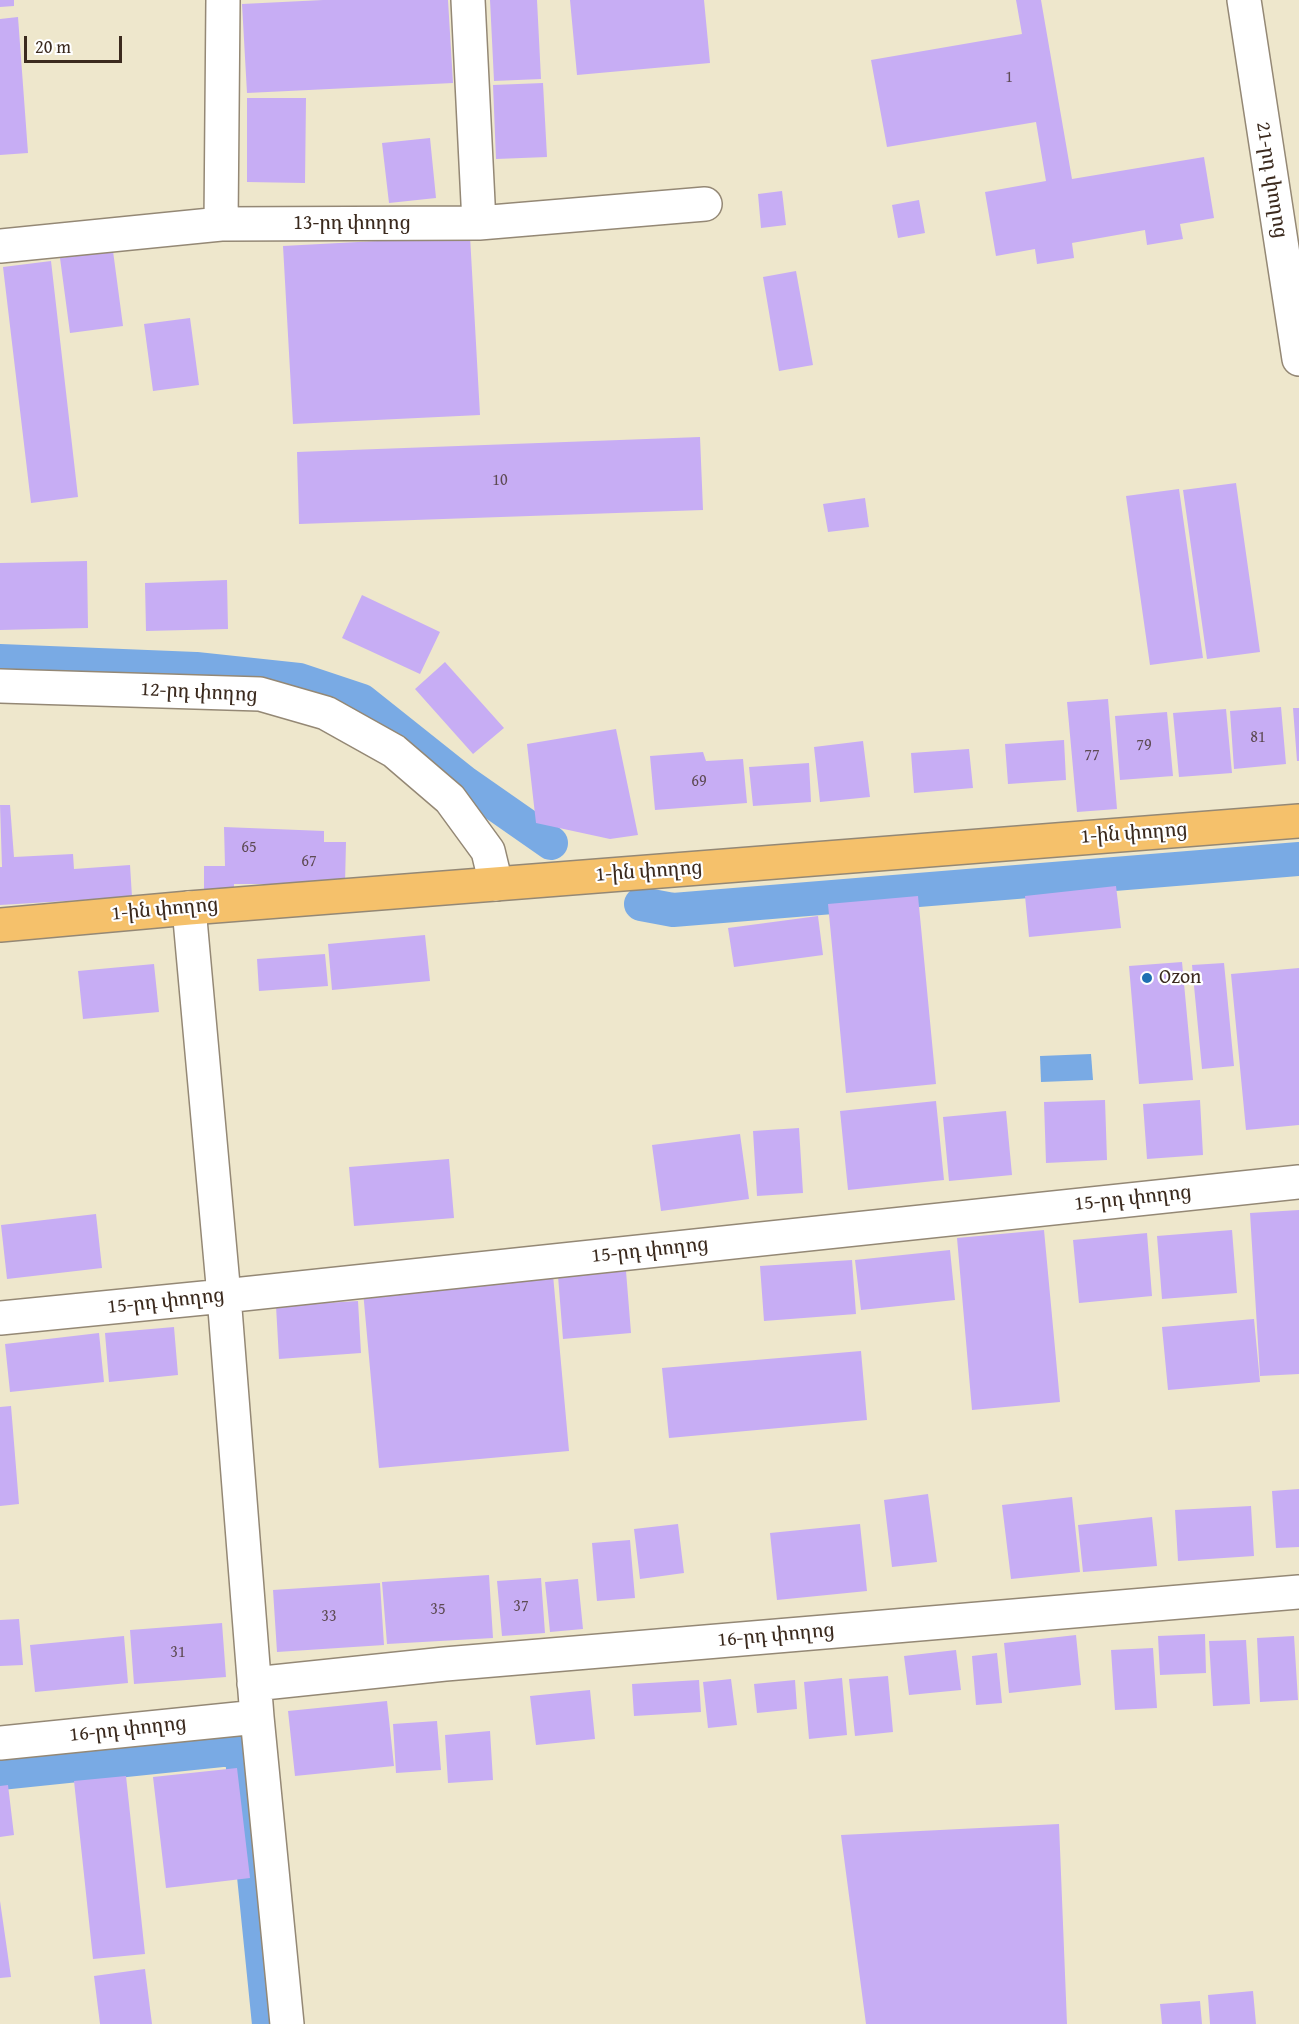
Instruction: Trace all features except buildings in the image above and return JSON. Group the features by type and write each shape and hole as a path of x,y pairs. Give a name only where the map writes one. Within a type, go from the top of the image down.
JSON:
{"main road":[{"name":"1-ին փողոց","path":"0,925 189,908 1299,821"}],"street":[{"path":"221,224 223,0"},
{"path":"468,0 479,223"},
{"name":"21-րդ փողոց","path":"1244,0 1299,359"},
{"name":"13-րդ փողոց","path":"0,246 221,224 479,223 705,204"},
{"name":"12-րդ փողոց","path":"0,686 260,694 326,712 394,751 450,799 488,851 496,884"},
{"path":"189,908 224,1296 254,1684 287,2024"},
{"name":"15-րդ փողոց","path":"0,1318 1299,1182"},
{"name":"16-րդ փողոց","path":"254,1684 445,1664 1299,1592"},
{"name":"16-րդ փողոց","path":"0,1743 257,1717"}],"water":[{"path":"1091,1054 1093,1080 1041,1082 1040,1056"}],"waterway":[{"path":"0,661 196,669 299,680 362,701 465,783 551,843"},
{"path":"641,904 673,910 1299,859"},
{"path":"0,1773 241,1748 269,2024"}],"place":[{"name":"Ozon","path":"1147,978"}]}
